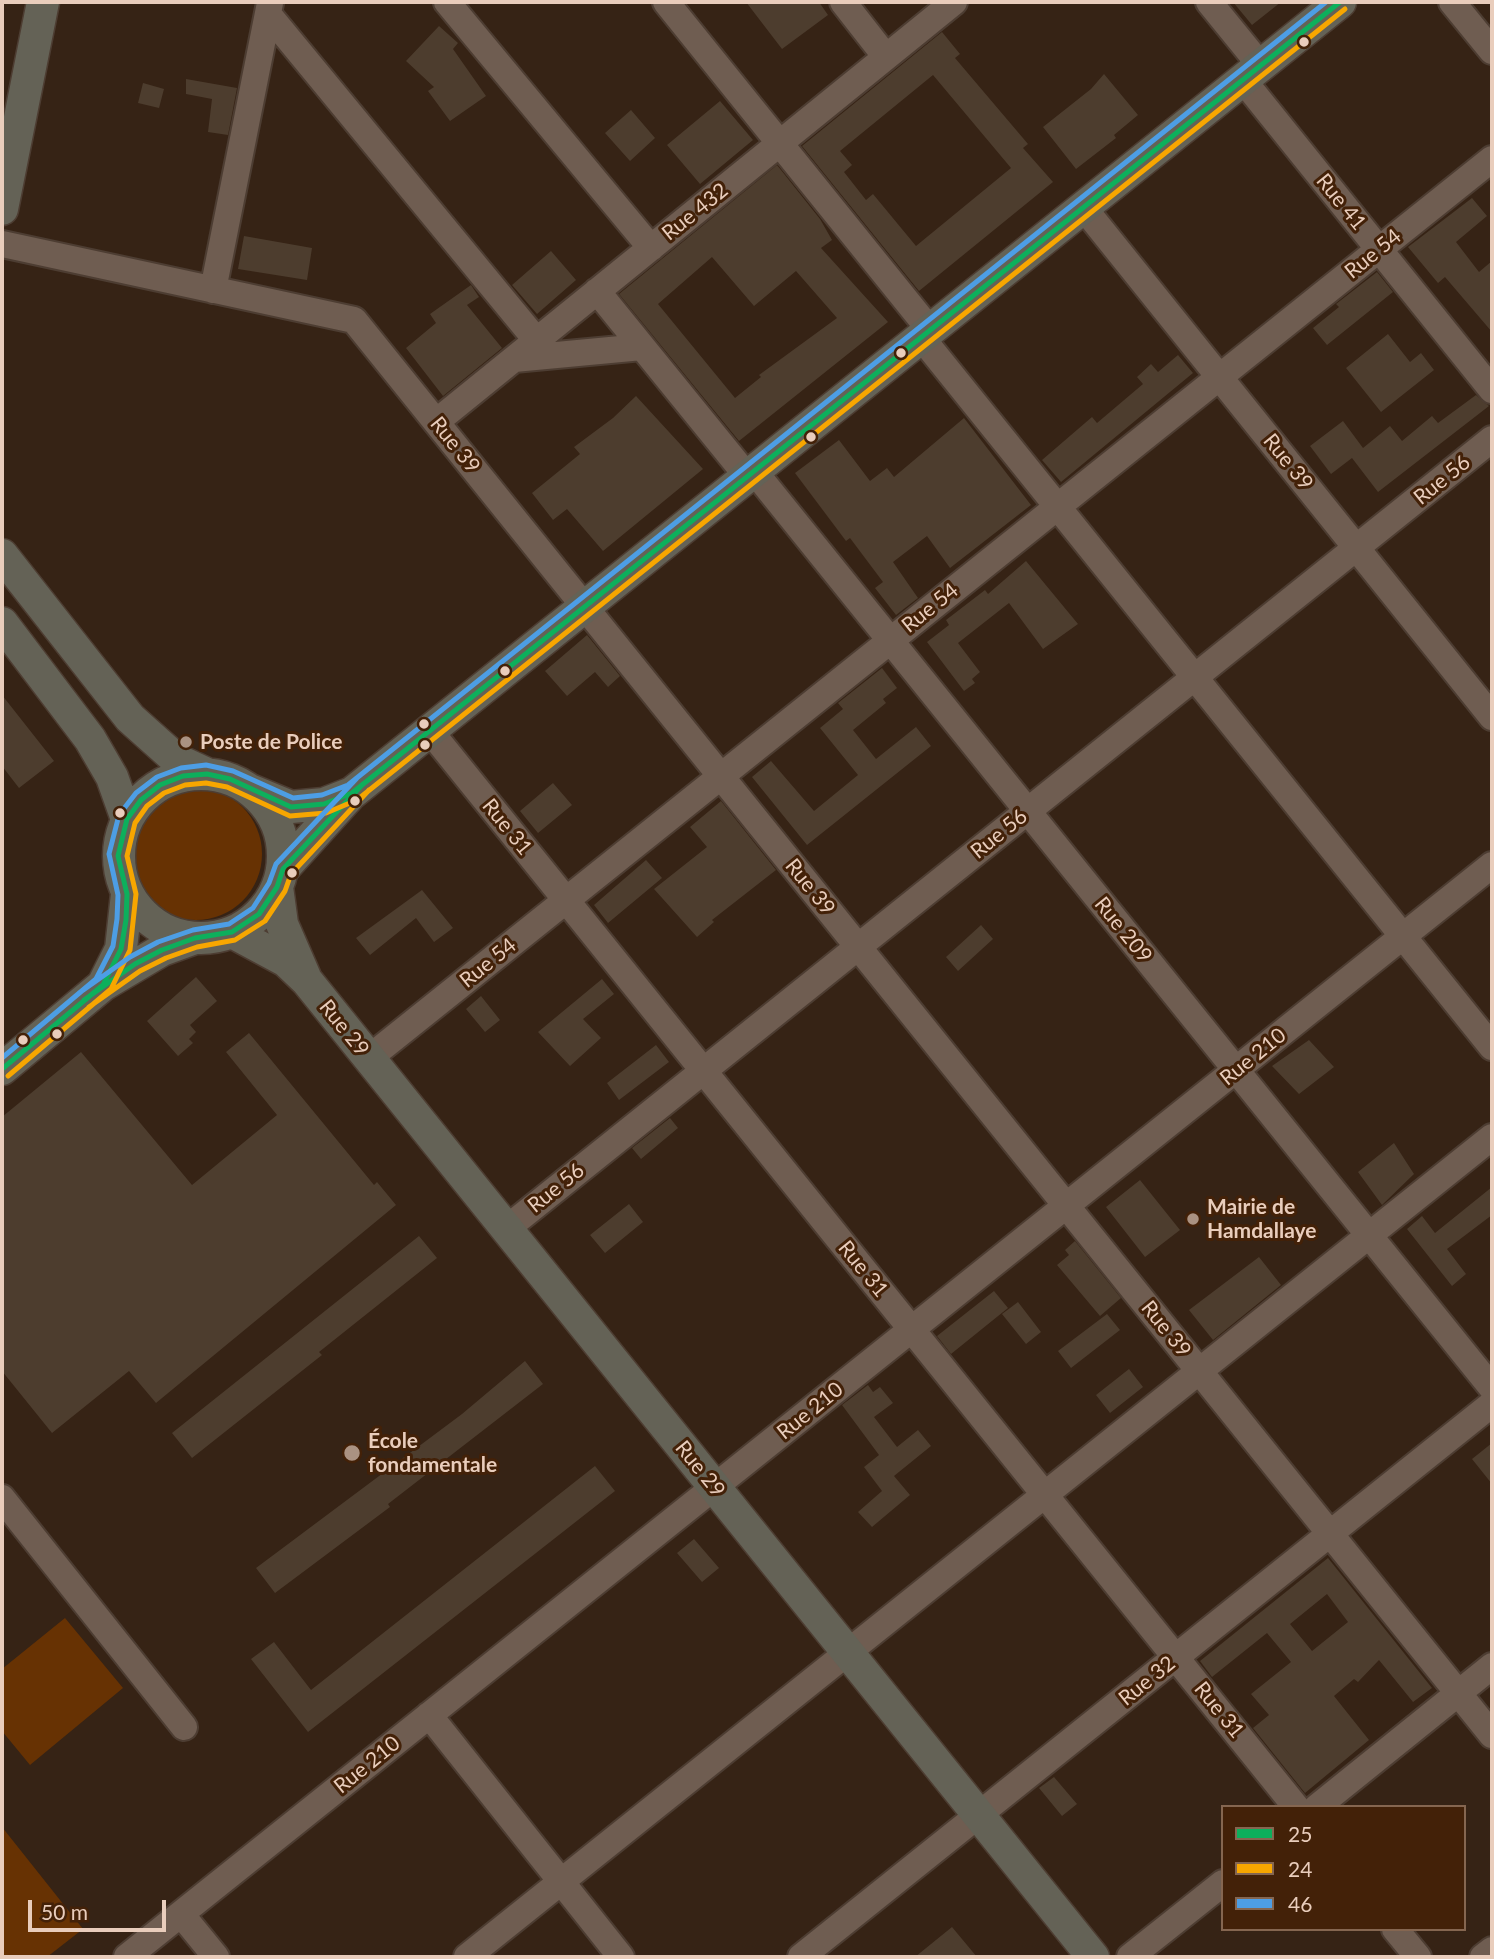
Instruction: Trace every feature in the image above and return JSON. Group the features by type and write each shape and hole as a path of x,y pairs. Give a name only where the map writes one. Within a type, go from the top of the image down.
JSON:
{"main road":[{"path":"2,113 23,2"},
{"path":"2,209 43,2"},
{"path":"2,1069 103,985 162,950 195,938 232,933 259,914 280,878 352,793 1340,2"},
{"path":"2,555 130,718 177,760 207,774 230,779 291,807 324,804 352,793"},
{"path":"2,623 90,739 111,778 127,819"},
{"path":"103,985 121,949 127,894 118,856 127,819 141,800 160,785 183,776 207,774"},
{"path":"250,790 266,806 277,825 283,847 280,878"},
{"name":"Rue 29","path":"280,878 282,924 307,981"},
{"path":"127,894 144,916 167,932 195,938"},
{"name":"Rue 29","path":"232,933 286,961 307,981 1093,1957"}],"street":[{"path":"447,2 651,248"},
{"path":"666,2 780,143 1057,507 1492,1047"},
{"path":"843,2 886,57"},
{"name":"Rue 432","path":"436,422 954,2"},
{"name":"Rue 41","path":"1209,2 1252,73 1379,249 1492,390"},
{"path":"1452,2 1492,51"},
{"path":"213,290 269,8"},
{"path":"269,8 537,341"},
{"name":"Rue 54","path":"369,1058 1492,159"},
{"name":"Rue 39","path":"1083,207 1492,717"},
{"name":"Rue 39","path":"2,244 354,320 1492,1735"},
{"name":"Rue 209","path":"597,291 890,641 1492,1388"},
{"path":"514,359 642,347"},
{"name":"Rue 56","path":"506,1228 1492,439"},
{"name":"Rue 31","path":"430,731 1294,1805"},
{"name":"Rue 210","path":"128,1957 1492,865"},
{"path":"467,1957 1492,1137"},
{"name":"Rue 32","path":"802,1957 1492,1404"},
{"path":"2,1498 184,1727"},
{"path":"1319,1805 1492,1665"},
{"path":"429,1716 621,1957"},
{"path":"1130,1957 1221,1885"},
{"path":"181,1914 216,1957"},
{"path":"1397,1931 1418,1957"},
{"path":"1483,1957 1492,1950"}],"shaded area":[{"path":"196,788 221,793 233,799 251,817 257,829 262,854 257,879 251,891 233,909 221,915 196,920 171,915 159,909 141,891 135,879 130,854 135,829 141,817 159,799 171,793"},
{"path":"65,1618 123,1688 30,1765 2,1731 2,1669"},
{"path":"2,1827 83,1929 47,1957 2,1957"}],"building":[{"path":"746,2 819,2 828,15 782,49"},
{"path":"1233,2 1281,2 1252,25"},
{"path":"439,26 458,43 453,49 486,96 450,121 428,91 434,87 406,61"},
{"path":"942,32 960,54 955,58 1028,144 1023,148 1053,182 919,291 802,146","holes":["933,75 1011,168 916,246 873,194 866,200 844,172 852,165 840,151"]},
{"path":"1104,74 1138,115 1114,135 1116,138 1076,169 1043,127 1091,89"},
{"path":"186,79 237,88 228,135 208,132 212,99 186,94"},
{"path":"143,83 164,89 159,108 138,103"},
{"path":"720,101 753,140 700,184 667,145"},
{"path":"631,110 655,138 630,161 605,133"},
{"path":"777,165 820,219 832,240 821,248 888,322 739,441 619,294","holes":["712,257 754,306 796,271 837,318 759,375 761,377 735,398 658,304"]},
{"path":"1472,198 1487,216 1456,242 1479,272 1492,261 1492,332 1445,277 1438,283 1408,247"},
{"path":"244,236 312,248 307,280 238,269"},
{"path":"551,251 576,280 537,314 512,285"},
{"path":"1377,272 1393,292 1327,345 1313,328 1339,307 1336,304"},
{"path":"471,285 479,297 467,305 502,348 443,396 406,348 436,323 430,314"},
{"path":"1388,334 1410,362 1421,353 1434,370 1381,412 1346,368"},
{"path":"1178,355 1193,373 1061,482 1042,460 1092,417 1097,423 1143,384 1137,377 1151,364 1158,372"},
{"path":"1476,395 1489,406 1378,492 1352,458 1331,474 1310,446 1343,421 1363,448 1390,426 1402,441 1432,416 1438,423"},
{"path":"636,396 703,469 603,551 567,509 553,520 532,493 580,454 574,447 613,418"},
{"path":"964,418 1031,505 950,568 927,536 893,562 918,598 896,615 875,588 883,582 850,538 846,541 795,473 839,440 870,481 887,468 894,477"},
{"path":"1026,561 1078,624 1043,649 1009,603 958,643 980,672 972,679 975,683 964,691 927,642 949,625 946,620 985,590 988,594"},
{"path":"587,635 620,676 608,687 595,672 567,696 545,671"},
{"path":"882,668 897,688 883,699 886,703 853,730 876,759 916,727 931,746 807,845 752,777 771,761 814,811 858,775 820,728 843,709 838,703"},
{"path":"2,695 54,761 19,788 2,766"},
{"path":"553,783 572,805 538,833 520,811"},
{"path":"721,801 776,870 712,920 714,922 697,937 654,889 707,847 690,827"},
{"path":"646,860 662,878 608,923 594,905"},
{"path":"422,890 453,928 434,942 416,918 370,955 356,938"},
{"path":"981,925 993,939 958,971 946,957"},
{"path":"196,977 217,1001 190,1025 196,1032 189,1039 193,1043 178,1056 147,1021"},
{"path":"602,979 614,994 583,1019 601,1038 570,1066 538,1032"},
{"path":"481,996 500,1020 485,1032 466,1009"},
{"path":"249,1033 374,1185 377,1182 396,1205 156,1403 129,1371 52,1433 2,1371 2,1117 81,1052 192,1185 277,1115 226,1052"},
{"path":"1309,1040 1334,1067 1299,1094 1272,1066"},
{"path":"656,1045 669,1062 619,1100 607,1083"},
{"path":"670,1118 678,1128 641,1159 632,1148"},
{"path":"1394,1143 1414,1174 1382,1205 1358,1172"},
{"path":"1140,1180 1180,1230 1145,1257 1106,1207"},
{"path":"1492,1187 1492,1215 1447,1249 1466,1274 1452,1286 1407,1229 1422,1216 1435,1233"},
{"path":"629,1204 643,1222 605,1253 590,1235"},
{"path":"419,1236 437,1258 319,1352 322,1355 192,1458 172,1433"},
{"path":"1075,1241 1121,1298 1100,1316 1057,1265 1069,1255 1065,1250"},
{"path":"1259,1257 1281,1285 1213,1340 1189,1310"},
{"path":"994,1291 1008,1308 951,1354 937,1336"},
{"path":"1018,1302 1041,1332 1026,1344 1002,1314"},
{"path":"1107,1314 1120,1330 1071,1368 1058,1351"},
{"path":"525,1361 543,1384 388,1504 390,1507 275,1593 256,1568 462,1414"},
{"path":"1129,1369 1143,1387 1110,1413 1096,1395"},
{"path":"868,1385 873,1392 880,1387 893,1403 874,1417 897,1447 918,1430 931,1446 894,1476 910,1495 872,1527 858,1512 882,1491 864,1467 879,1455 842,1405"},
{"path":"1492,1443 1492,1484 1472,1459"},
{"path":"595,1466 615,1491 308,1732 251,1659 274,1642 311,1690"},
{"path":"694,1539 719,1568 702,1582 677,1553"},
{"path":"1328,1558 1432,1688 1413,1702 1379,1660 1358,1682 1354,1679 1334,1696 1369,1740 1305,1793 1253,1728 1269,1715 1251,1694 1291,1662 1267,1633 1212,1677 1200,1661","holes":["1327,1594 1348,1622 1312,1651 1290,1624"]},
{"path":"1054,1777 1077,1804 1062,1816 1039,1788"},
{"path":"952,1927 977,1957 915,1957"}],"transit line":[{"name":"46","path":"2,1058 96,979 113,946 118,895 109,854 119,815 136,793 157,777 181,768 206,765 233,771 293,798 322,795 348,785 1326,2"},
{"name":"25","path":"2,1069 103,985 121,949 126,920 127,894 118,856 127,819 141,800 160,785 183,776 207,774 230,779 291,807 324,804 352,793 1340,2"},
{"name":"24","path":"8,1076 111,989 130,950 136,894 127,856 135,823 147,806 164,793 185,785 206,783 227,787 290,816 326,813 357,800 1345,9"},
{"name":"46","path":"79,993 130,957 158,942 193,930 229,924 253,908 269,883 276,864 357,778"},
{"name":"25","path":"84,1000 135,964 162,950 195,938 232,932 259,914 277,887 283,869 363,784"},
{"name":"24","path":"89,1007 140,971 166,958 197,947 235,940 265,921 285,891 291,874 369,790"}],"place":[{"name":"Poste de Police","path":"186,742"},
{"name":"Mairie de Hamdallaye","path":"1193,1219"},
{"name":"École fondamentale","path":"352,1453"}]}
